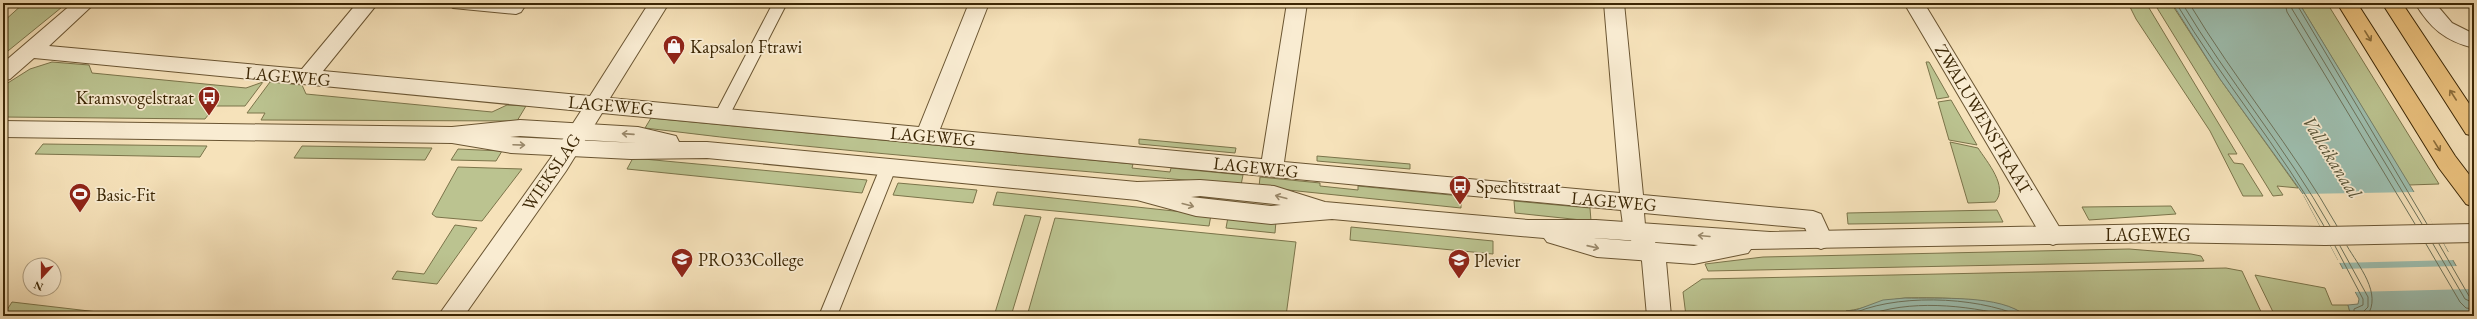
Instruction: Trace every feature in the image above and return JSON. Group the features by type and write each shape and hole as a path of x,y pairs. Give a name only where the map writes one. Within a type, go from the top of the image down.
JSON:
{"main road":[{"path":"2347,3 2447,162 2474,198"},
{"path":"2392,3 2474,128"}],"street":[{"path":"3,74 32,51 85,3"},
{"path":"306,78 368,3"},
{"name":"WIEKSLAG","path":"450,316 597,104 659,3"},
{"path":"926,136 979,3"},
{"path":"1272,169 1297,3"},
{"path":"1614,3 1634,225 1654,261 1659,316"},
{"name":"ZWALUWENSTRAAT","path":"1914,3 2053,236"},
{"path":"2425,3 2438,23 2453,35 2474,41"},
{"name":"LAGEWEG","path":"32,51 1813,220 1821,240"},
{"name":"LAGEWEG","path":"3,129 452,135 511,145 574,138 631,151 707,150 1137,191 1196,207 1271,215 1332,210 1528,229 1597,248 1644,243 1694,255 1770,241 2160,233 2325,236 2474,233"}],"lane":[{"path":"453,3 516,8 520,3"},
{"path":"722,116 780,3"},
{"path":"828,316 888,168"}],"green space":[{"path":"24,3 67,3 3,55 3,22"},
{"path":"2128,3 2146,3 2237,154 2228,154 2234,163 2243,164 2263,196 2243,196 2210,131 2136,19"},
{"path":"2154,3 2171,3 2220,79 2298,188 2277,186 2283,195 2273,196"},
{"path":"2299,3 2327,3 2439,184 2409,185"},
{"path":"52,62 89,65 92,73 246,88 263,82 245,106 215,106 205,119 3,117 3,86 30,69"},
{"path":"1926,62 1929,62 1949,97 1937,99"},
{"path":"270,82 302,85 306,94 492,112 507,105 526,106 517,121 261,120 265,113 247,113"},
{"path":"1951,100 1977,145 1949,140 1938,102"},
{"path":"651,118 1133,164 1132,168 1170,172 1171,168 1243,175 1241,185 794,145 645,128"},
{"path":"1139,139 1236,148 1235,153 1139,144"},
{"path":"1950,142 1978,148 1991,167 1998,182 2000,189 1999,196 1995,202 1968,203"},
{"path":"43,144 207,146 200,157 35,154"},
{"path":"302,146 432,148 425,160 294,158"},
{"path":"458,149 502,151 496,161 451,160"},
{"path":"1317,156 1410,164 1410,169 1317,161"},
{"path":"633,158 867,180 862,193 627,169"},
{"path":"458,167 522,169 482,221 436,217 432,214"},
{"path":"1260,177 1320,183 1320,186 1358,190 1358,186 1461,196 1461,208 1259,187"},
{"path":"898,183 977,190 973,203 893,195"},
{"path":"997,192 1211,215 1209,226 993,205"},
{"path":"1514,201 1590,208 1591,221 1515,213"},
{"path":"2171,206 2176,214 2089,220 2082,207"},
{"path":"1997,210 2003,222 1848,224 1847,213"},
{"path":"1025,215 1041,217 1011,316 994,316"},
{"path":"1228,217 1276,221 1275,233 1226,228"},
{"path":"1055,218 1296,242 1286,316 1027,316"},
{"path":"455,225 477,228 437,284 392,279 397,271 424,274"},
{"path":"1351,227 1493,241 1493,254 1350,240"},
{"path":"2129,249 2191,254 2201,256 2204,261 1708,271 1705,264 1763,257"},
{"path":"2226,268 2242,271 2263,316 2026,316 2003,305 1987,302 1951,299 1906,298 1846,311 1843,316 1686,316 1683,292 1702,279"},
{"path":"2255,275 2325,288 2332,305 2348,305 2351,316 2275,316"},
{"path":"12,302 132,316 3,316"}],"water":[{"name":"Valleikanaal","path":"2172,3 2299,3 2414,192 2474,297 2474,316 2351,316 2348,305 2358,304 2359,299 2303,194 2220,79"},
{"path":"1905,298 1951,298 1985,301 2001,304 2015,309 2026,316 1843,316 1846,311 1856,310 1883,300"}],"pier":[{"path":"2416,192 2448,252 2450,252 2455,260 2337,263 2336,261 2338,260 2304,196 2301,194"},
{"path":"2458,266 2472,289 2352,292 2340,269"}],"place":[{"name":"Kapsalon Ftrawi","path":"674,66"},
{"name":"Kramsvogelstraat","path":"209,116"},
{"name":"Spechtstraat","path":"1460,206"},
{"name":"Basic-Fit","path":"80,214"},
{"name":"PRO33College","path":"682,278"},
{"name":"Plevier","path":"1459,280"}]}
